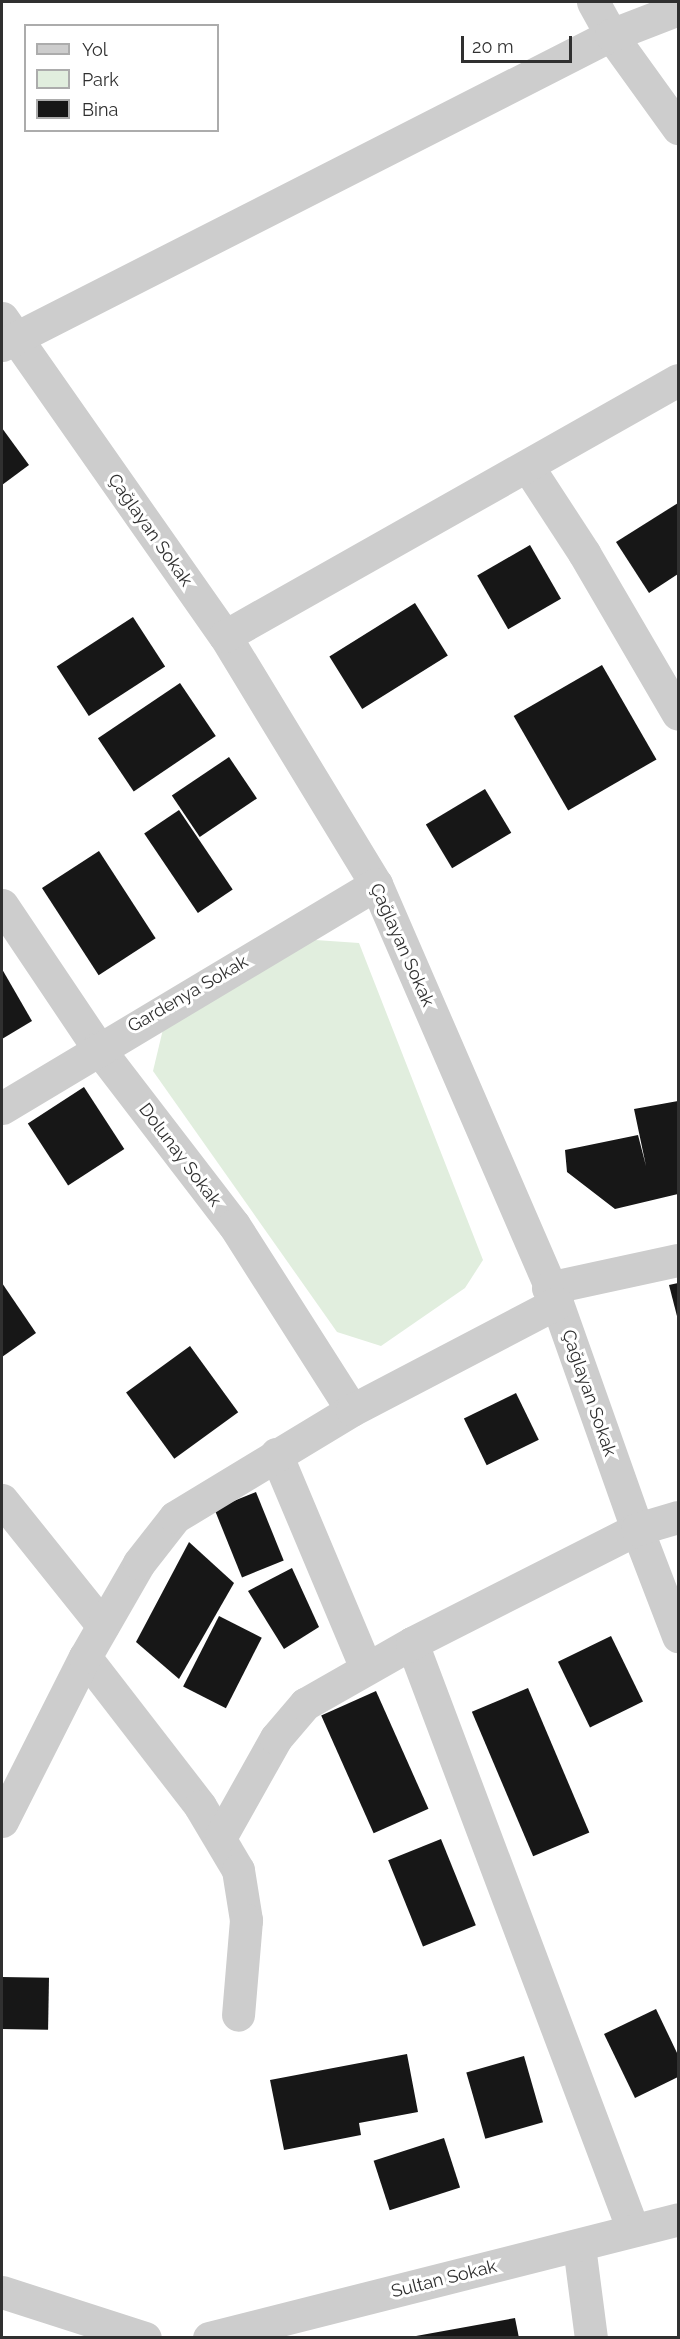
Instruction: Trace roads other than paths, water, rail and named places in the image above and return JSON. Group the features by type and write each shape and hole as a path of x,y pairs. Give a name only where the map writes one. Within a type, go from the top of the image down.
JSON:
{"street":[{"path":"593,2 611,35 678,128"},
{"path":"6,333 611,35 678,9"},
{"name":"Çağlayan Sokak","path":"6,333 225,636 376,884 553,1295 678,1636"},
{"path":"225,636 528,467 678,380"},
{"path":"528,467 584,553 678,714"},
{"name":"Gardenya Sokak","path":"2,1108 98,1048 376,884"},
{"name":"Dolunay Sokak","path":"2,905 98,1048 234,1226 352,1410"},
{"path":"2,1821 85,1657 139,1563 175,1517 276,1454 553,1295 678,1260"},
{"path":"276,1454 366,1668"},
{"path":"2,1500 103,1626"},
{"path":"221,1836 276,1738 305,1704 412,1643 637,1529 678,1517"},
{"path":"412,1643 633,2230"},
{"path":"85,1657 221,1836 238,1870 246,1920 238,2015"},
{"name":"Sultan Sokak","path":"209,2337 579,2246 678,2219"},
{"path":"579,2246 591,2337"},
{"path":"2,2292 145,2337"}]}
